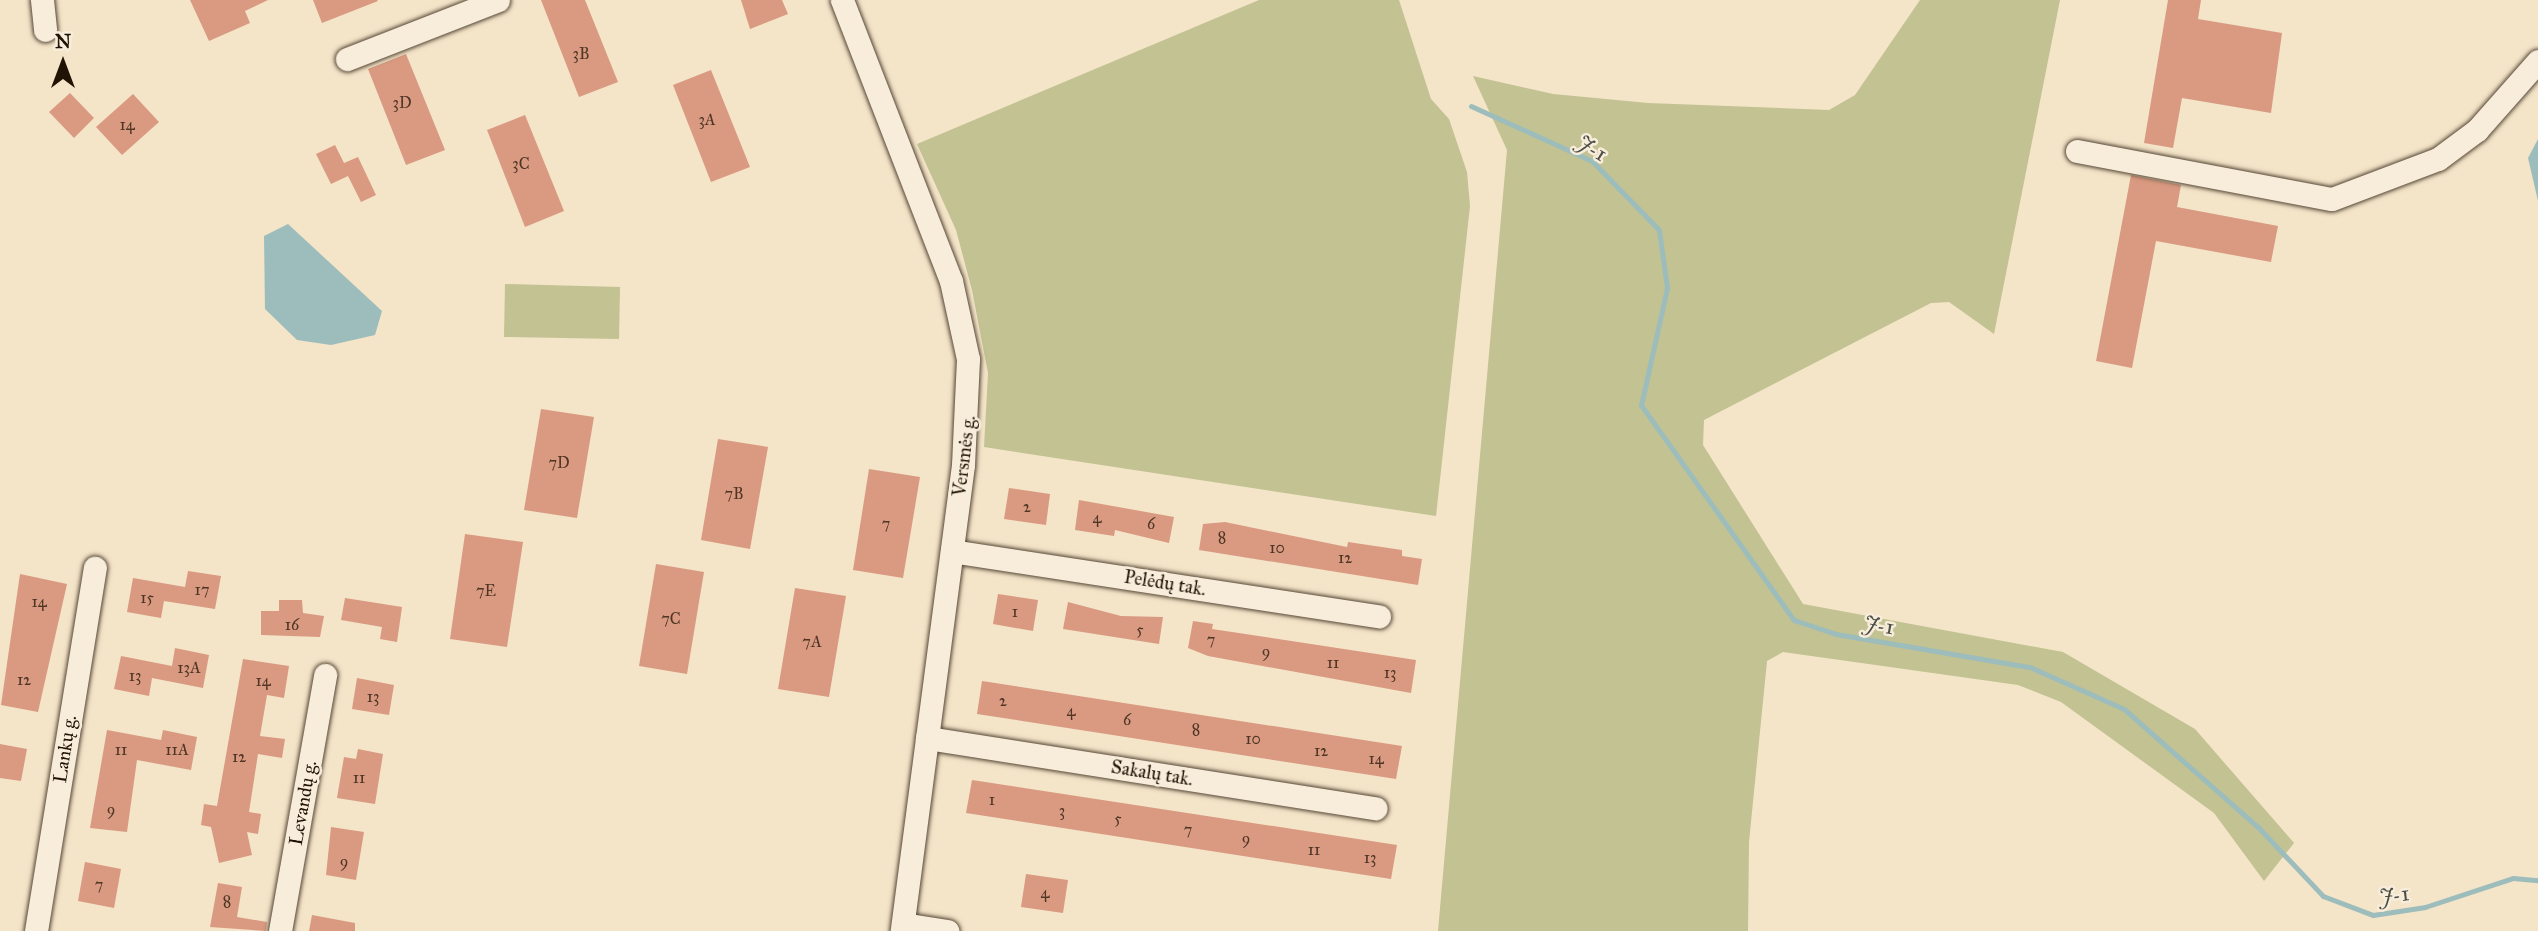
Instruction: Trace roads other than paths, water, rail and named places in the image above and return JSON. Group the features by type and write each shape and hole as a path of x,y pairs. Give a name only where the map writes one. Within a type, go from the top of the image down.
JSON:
{"street":[{"path":"42,0 45,30"},
{"path":"347,59 498,0"},
{"name":"Versmės g.","path":"842,0 947,268 968,359 970,407 903,927"},
{"path":"2077,151 2332,199 2438,159 2477,130 2538,61"},
{"name":"Pelėdų tak.","path":"952,551 1379,616"},
{"name":"Lankų g.","path":"36,931 95,568"},
{"name":"Levandų g.","path":"280,931 326,675"},
{"name":"Sakalų tak.","path":"927,738 1376,808"},
{"path":"903,927 947,931"}],"water":[{"path":"2538,139 2538,201 2528,158"},
{"path":"288,224 382,311 375,335 331,345 297,340 265,309 264,236"}],"waterway":[{"name":"J-1","path":"1471,106 1592,161 1659,230 1667,288 1641,405 1794,620 1836,634 2030,667 2124,709 2258,827 2323,896 2373,915 2425,907 2513,878 2538,880"}]}
